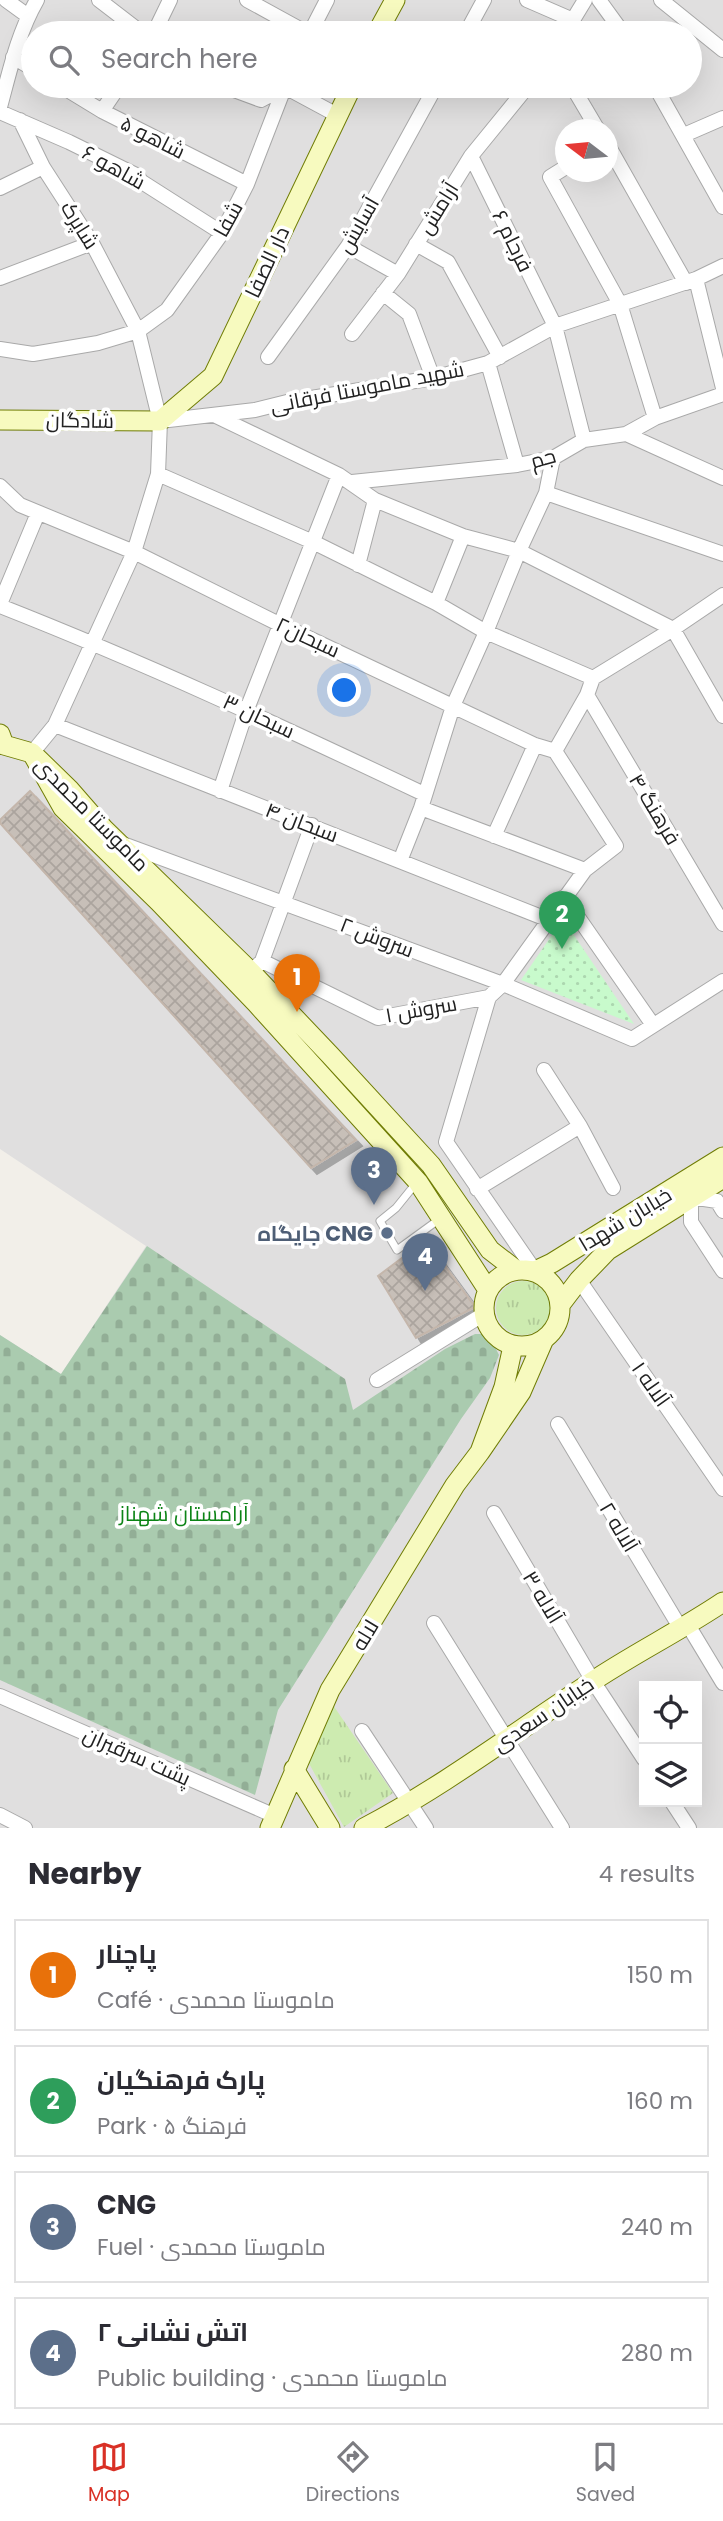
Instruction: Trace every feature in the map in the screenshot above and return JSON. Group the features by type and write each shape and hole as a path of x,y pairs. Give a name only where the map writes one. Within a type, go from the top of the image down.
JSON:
{"main road":[{"path":"384,21 395,0"},
{"name":"دار الصفا","path":"160,422 213,376 346,98"},
{"name":"شادگان","path":"0,420 160,422"},
{"path":"0,734 4,745 32,754"},
{"name":"ماموستا محمدی","path":"32,754 69,789 103,828 257,967 414,1144 490,1250 525,1271"},
{"name":"ماموستا محمدی","path":"32,754 63,808 159,902 256,1003 418,1182 488,1290"},
{"name":"خیابان شهدا","path":"560,1305 579,1280 608,1250 686,1191 723,1157"},
{"name":"خیابان شهدا","path":"525,1271 552,1263 686,1191 723,1178"},
{"path":"480,1452 521,1392 544,1339 553,1330 560,1305 558,1296 548,1281 533,1272 505,1274 488,1290 484,1314 494,1335 513,1346 524,1347 544,1339"},
{"path":"480,1452 504,1387 513,1346"},
{"name":"لاله","path":"272,1822 330,1690 455,1485 480,1452"},
{"name":"خیابان سعدی","path":"365,1828 410,1804 593,1681 723,1602"},
{"path":"294,1769 330,1828"}],"street":[{"path":"6,0 28,16"},
{"path":"26,21 37,0"},
{"path":"99,0 126,21"},
{"path":"159,21 170,0"},
{"path":"247,0 286,21"},
{"path":"315,21 327,0"},
{"path":"473,21 484,0"},
{"path":"527,0 573,20 585,0"},
{"path":"599,0 614,21"},
{"path":"661,0 687,21"},
{"path":"702,33 723,50"},
{"path":"0,107 21,35"},
{"path":"13,57 21,62"},
{"name":"شاهو ۵","path":"81,98 247,184"},
{"path":"102,111 111,98"},
{"name":"شفا","path":"0,349 33,354 98,343 138,331 167,310 222,233 247,184 280,98"},
{"path":"307,98 337,115"},
{"name":"آسایش","path":"268,357 348,246 429,98"},
{"name":"آرامش","path":"352,334 398,274 471,156 518,98"},
{"path":"579,98 592,119"},
{"path":"662,98 723,206"},
{"name":"شاهو ۶","path":"0,113 136,175 142,182 222,233"},
{"path":"684,135 723,118"},
{"name":"شاپرک","path":"20,120 43,167 92,243 138,331 160,422 158,474 134,552 55,725 32,754"},
{"name":"فرجام ۶","path":"471,156 555,326 584,440"},
{"path":"618,163 691,281 723,388"},
{"path":"0,188 43,167"},
{"path":"555,174 550,177 620,304 655,418"},
{"path":"0,278 92,243"},
{"path":"416,244 448,262 494,360 517,465"},
{"path":"348,246 398,274"},
{"name":"شهید ماموستا فرقانی","path":"160,422 255,410 287,402 433,378 494,360 555,326 691,281 723,265"},
{"path":"383,293 409,314 433,378"},
{"name":"جم","path":"346,479 517,465 553,458 584,440 626,434 655,418 723,394"},
{"path":"214,415 346,479 375,500 463,536 519,551 673,629 723,716"},
{"path":"626,434 723,478"},
{"path":"400,861 423,801 453,706 546,493 553,458"},
{"path":"158,474 313,542 436,603 486,632 593,678"},
{"path":"220,791 247,709 313,542 346,479"},
{"name":"سبحان۲","path":"0,486 20,505 134,552 281,625 535,745 555,751"},
{"path":"546,493 723,554"},
{"path":"358,565 375,500"},
{"path":"0,605 38,513"},
{"path":"436,603 463,536"},
{"path":"525,1271 446,1142 489,997 503,984 585,870 616,846 555,751 587,695 593,678 723,595"},
{"name":"سبحان ۳","path":"0,605 247,709 494,836 585,870"},
{"name":"فرهنگ ۴","path":"587,695 723,924"},
{"name":"سبحان ۴","path":"55,725 549,920"},
{"path":"494,836 535,745"},
{"path":"257,967 285,902 312,825"},
{"name":"سروش ۲","path":"120,842 503,984 632,1039 653,1025"},
{"path":"564,897 653,1025 723,981"},
{"name":"سروش ۱","path":"257,967 378,1018 489,997"},
{"path":"544,1069 580,1126 613,1188"},
{"path":"477,1189 580,1126"},
{"path":"723,1211 717,1201 686,1191 691,1222 723,1271"},
{"name":"آلاله ۱","path":"579,1280 723,1489"},
{"path":"377,1380 484,1314"},
{"name":"آلاله ۲","path":"558,1424 723,1683"},
{"name":"آلاله ۳","path":"494,1514 593,1681 639,1751"},
{"path":"434,1623 562,1828"},
{"name":"پشت سرقبران","path":"0,1698 272,1822"},
{"path":"362,1731 426,1828"},
{"path":"675,1807 689,1828"},
{"path":"0,1815 25,1828"}],"lane":[{"path":"418,1182 396,1208 380,1221 397,1250 442,1217"}],"shaded area":[{"path":"0,0 723,0 723,1828 0,1828 0,1335 61,1374 146,1246 0,1149"}],"green space":[{"path":"563,919 634,1024 521,980"},
{"name":"آرامستان شهناز","path":"147,1246 345,1379 353,1410 445,1349 475,1334 484,1334 491,1339 499,1355 490,1378 461,1419 278,1710 255,1795 0,1680 0,1335 61,1374"},
{"path":"523,1281 542,1289 550,1308 542,1327 523,1335 504,1327 496,1308 504,1289"},
{"path":"333,1705 393,1793 344,1827 306,1758"}],"building":[{"path":"30,791 356,1140 311,1168 0,823"},
{"path":"426,1240 475,1307 416,1338 378,1276"}],"place":[{"name":"پارک فرهنگیان","path":"562,949"},
{"name":"پاچنار","path":"297,1012"},
{"name":"CNG","path":"374,1205"},
{"name":"جایگاه CNG","path":"387,1233"},
{"name":"اتش نشانی ۲","path":"425,1291"}]}
